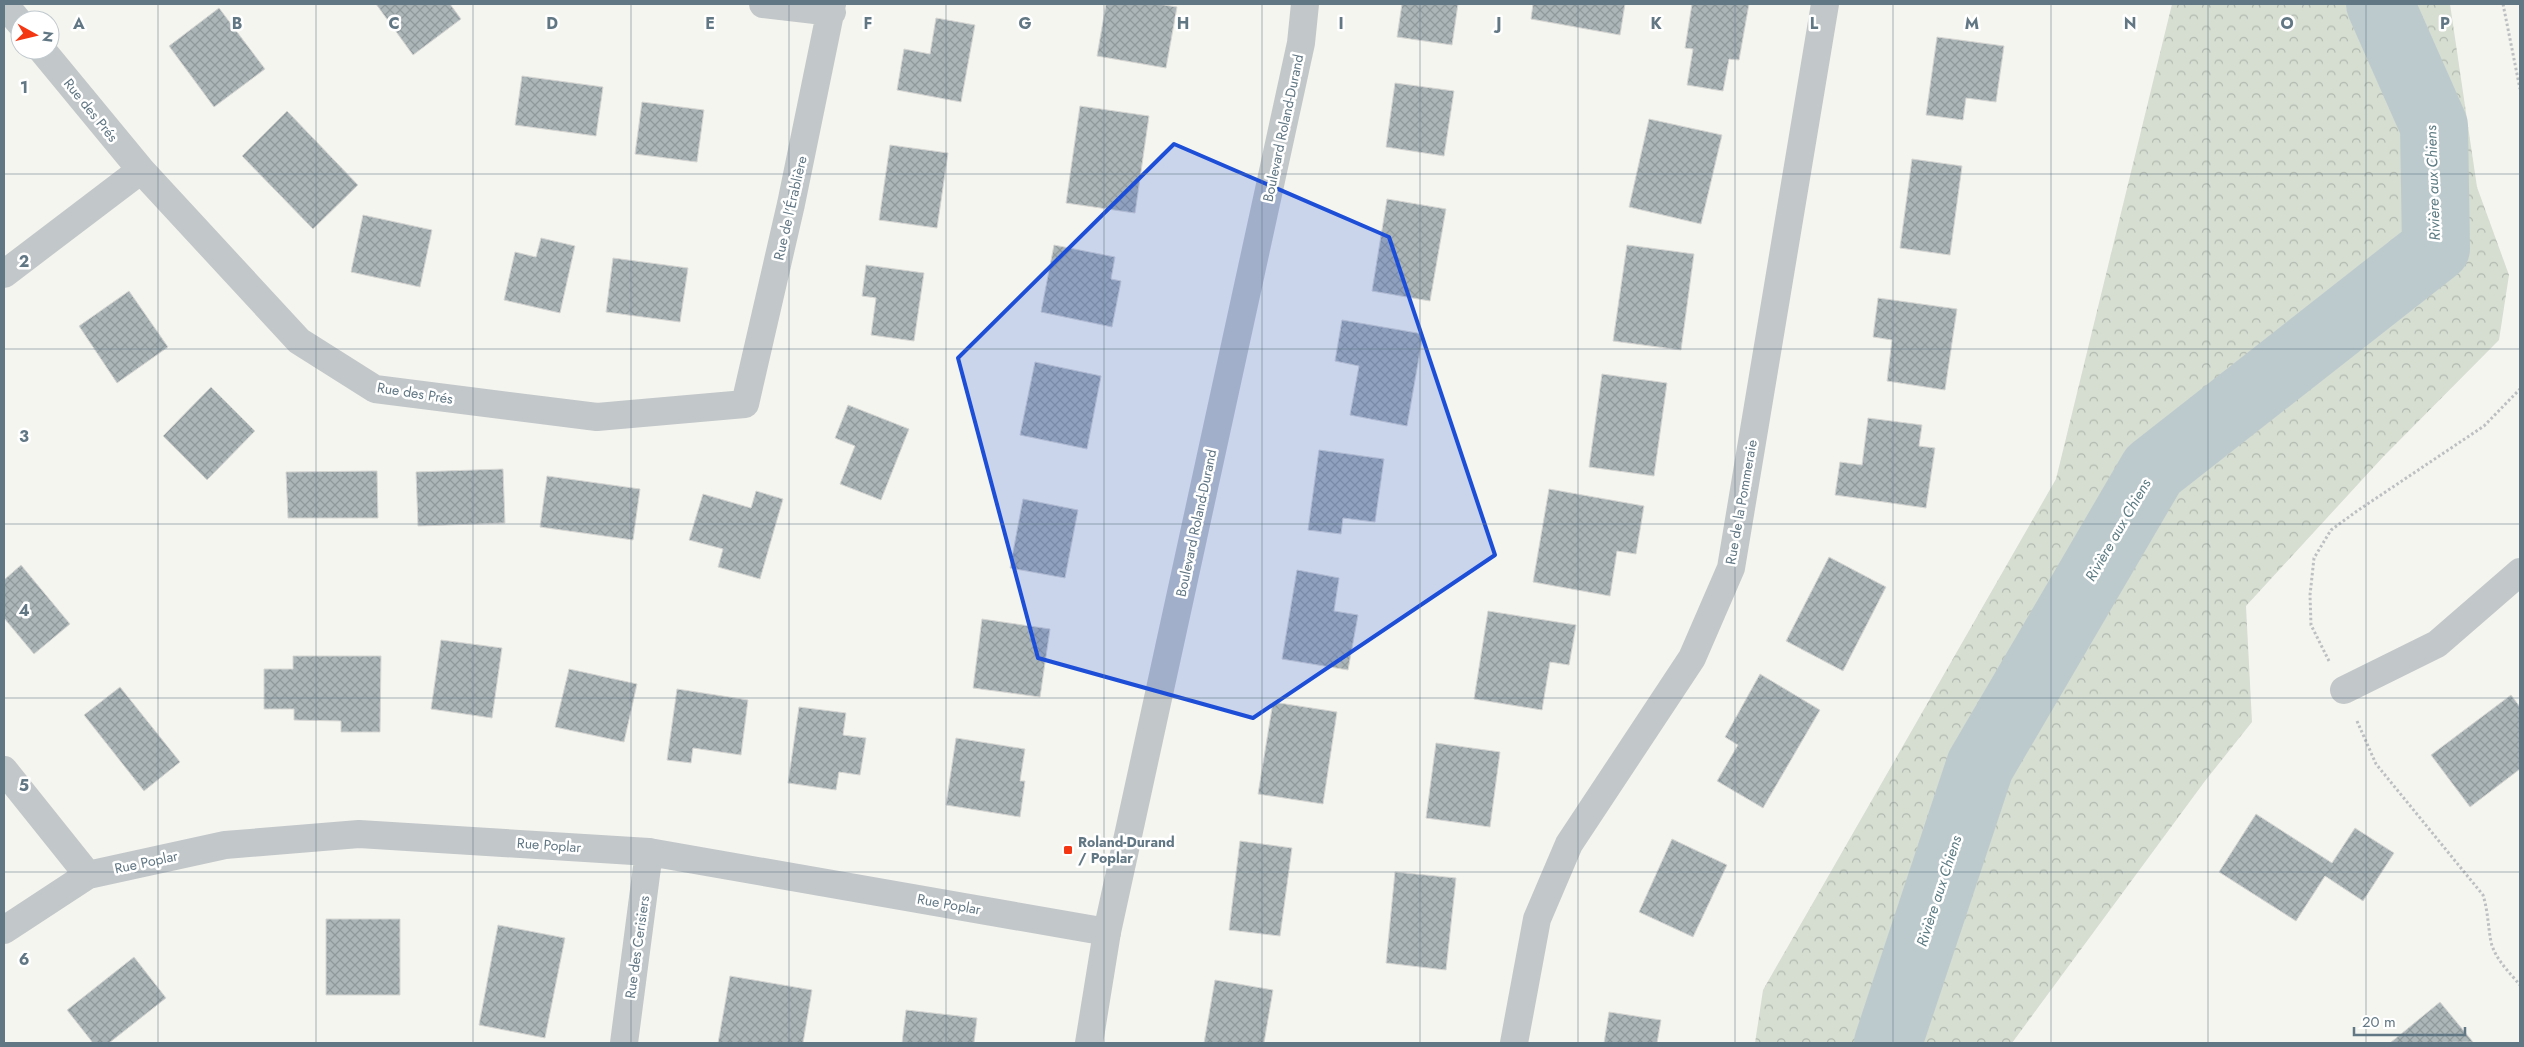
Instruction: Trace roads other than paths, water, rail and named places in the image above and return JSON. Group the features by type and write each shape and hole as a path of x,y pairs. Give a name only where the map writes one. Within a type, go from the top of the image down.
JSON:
{"street":[{"name":"Rue de l'Érablière","path":"745,404 791,204 832,8 764,4"},
{"name":"Boulevard Roland-Durand","path":"1089,1043 1107,932 1299,52 1305,4"},
{"name":"Rue de la Pommeraie","path":"1514,1043 1537,919 1569,844 1692,658 1731,568 1825,4"},
{"name":"Rue des Prés","path":"50,60 140,170 299,341 375,389 597,417 745,404"},
{"path":"4,274 140,170"},
{"path":"2344,690 2437,644 2520,572"},
{"path":"4,770 88,875"},
{"name":"Rue Poplar","path":"4,930 88,875 225,845 359,834 649,852 1107,932"},
{"name":"Rue des Cerisiers","path":"624,1043 649,852"}],"waterway":[{"name":"Rivière aux Chiens","path":"1888,1043 1980,766 2153,470 2436,248 2434,126 2380,4"}],"place":[{"name":"Roland-Durand / Poplar","path":"1068,850"}]}
